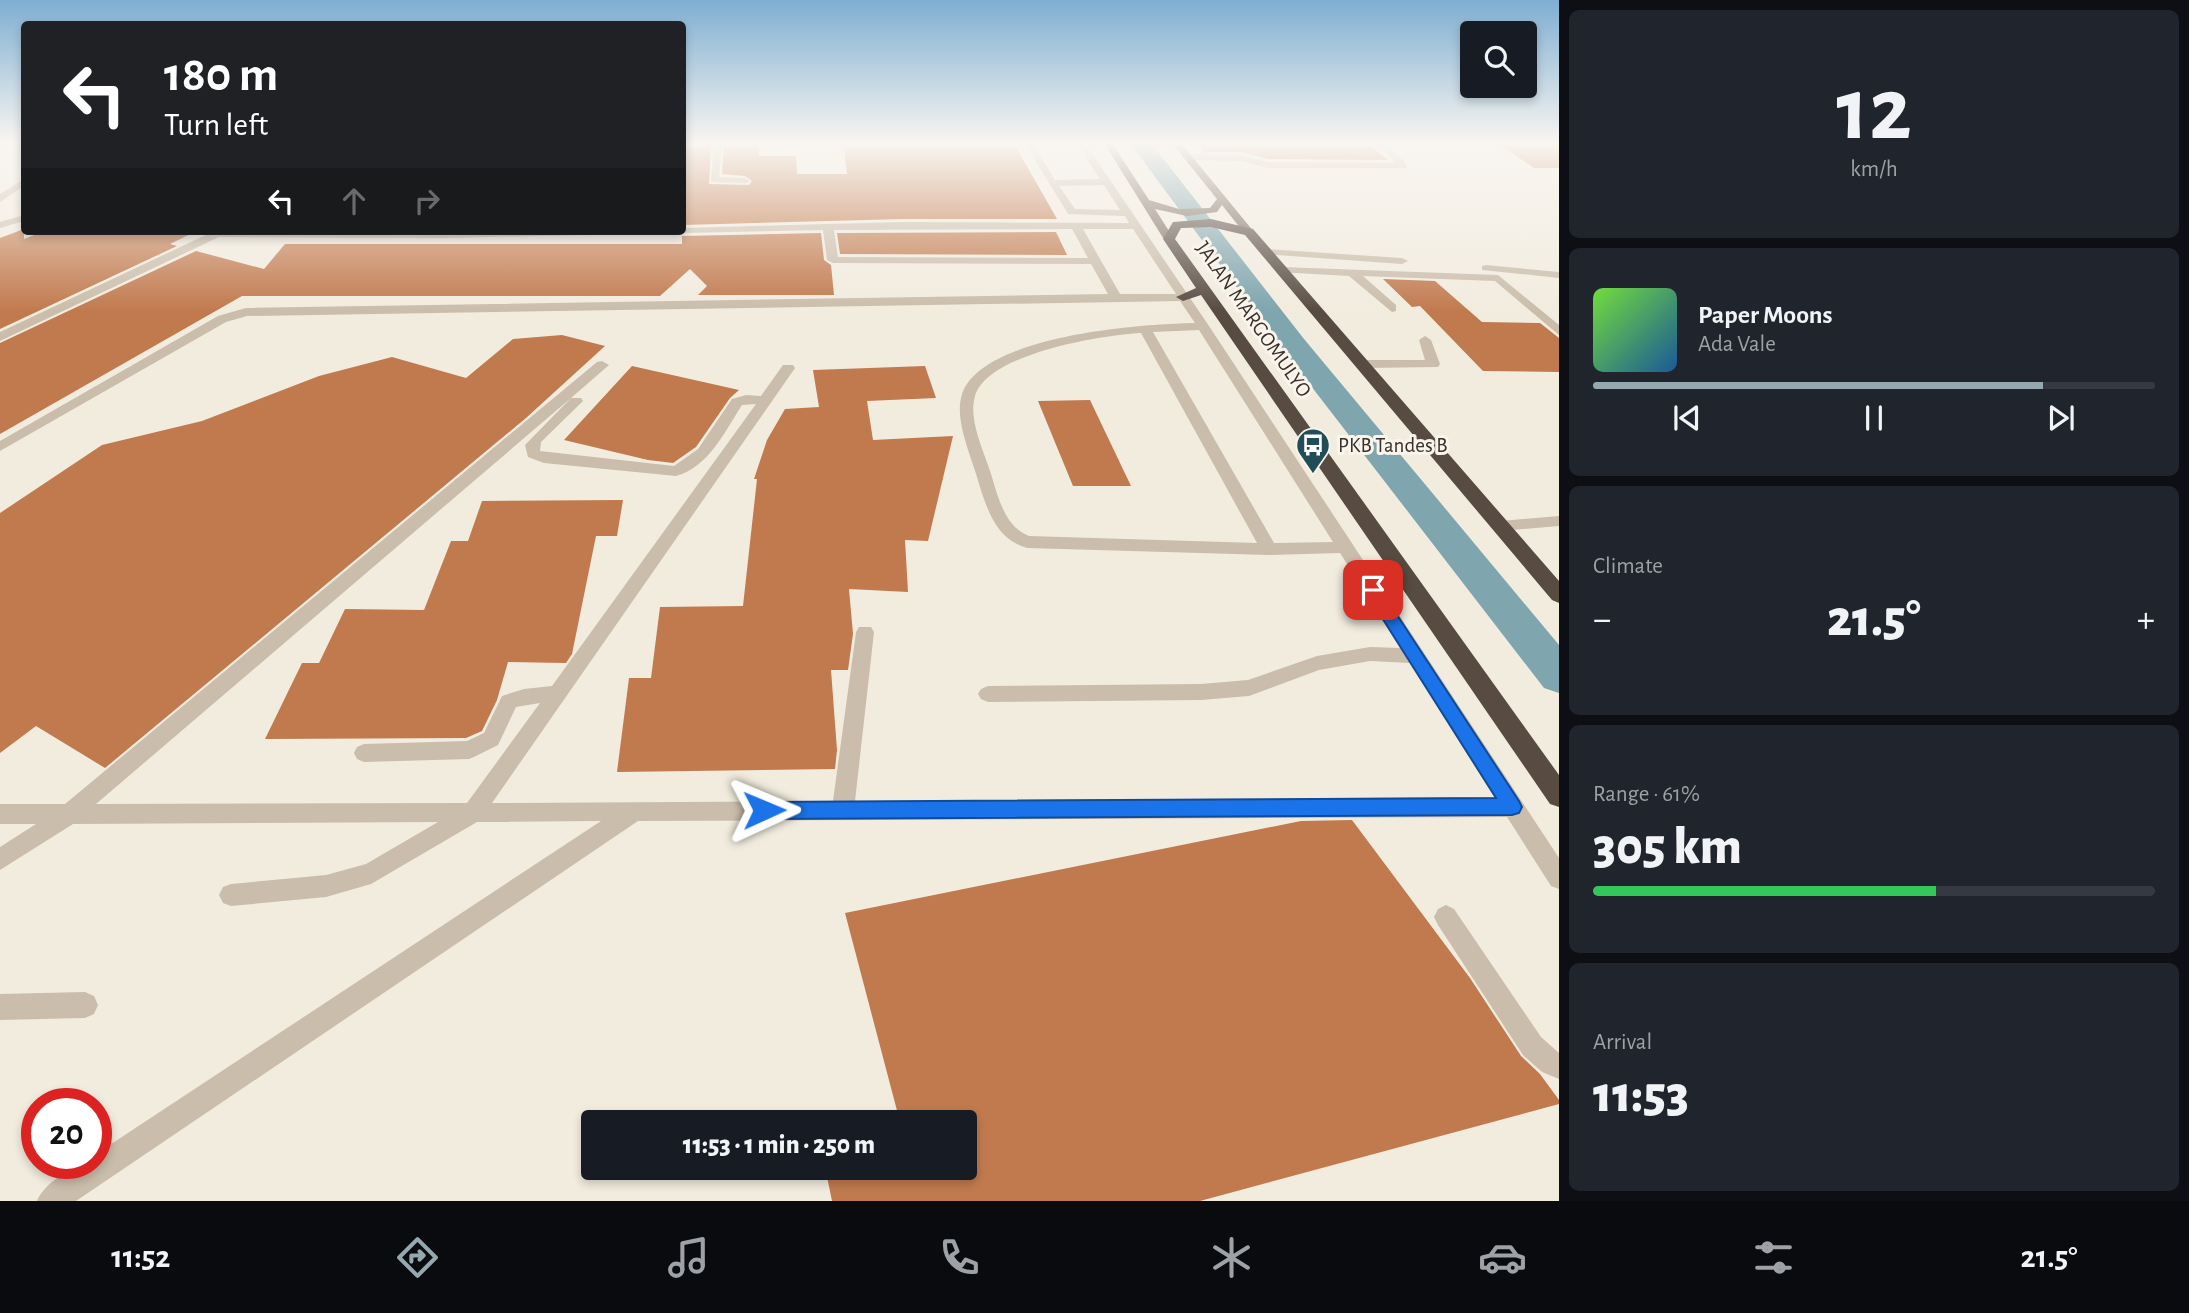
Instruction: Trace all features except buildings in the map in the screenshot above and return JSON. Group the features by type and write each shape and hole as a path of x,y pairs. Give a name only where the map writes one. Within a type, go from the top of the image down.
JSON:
{"highway":[{"path":"1173,232 1200,222 1249,232 1559,595"},
{"name":"JALAN MARGOMULYO","path":"1173,232 1206,289 1559,796"},
{"path":"1183,297 1206,289"}],"main road":[{"name":"JALAN MARGOMULYO","path":"1143,199 1173,232"},
{"path":"1145,202 1169,211 1190,213 1213,210 1222,199 1249,232"}],"lane":[{"path":"1063,199 1072,212 1127,213"},
{"path":"1118,199 1203,326 1559,878"},
{"path":"0,225 21,219"},
{"path":"1076,226 1117,299"},
{"path":"686,231 828,227 1134,226"},
{"path":"828,227 833,260 1095,261"},
{"path":"0,337 209,235"},
{"path":"284,235 383,235"},
{"path":"1267,252 1559,275"},
{"path":"1282,270 1350,271 1559,283"},
{"path":"1350,271 1392,308"},
{"path":"1498,278 1559,331"},
{"path":"0,447 222,319 246,312 826,300 1183,297"},
{"path":"1203,326 1111,331 1064,340 1025,352 982,375 968,395 969,422 984,474 1002,521 1012,535 1027,542 1269,549 1345,547"},
{"path":"1145,329 1269,549"},
{"path":"1364,364 1433,364 1425,340"},
{"path":"0,860 69,814 602,365"},
{"path":"231,895 326,886 371,873 472,814 788,368"},
{"path":"589,389 536,439 532,445 533,454 544,458 676,471 687,468 696,460 737,402 746,399 767,400"},
{"path":"1500,526 1559,521"},
{"path":"843,809 865,632"},
{"path":"988,694 1201,692 1249,688 1317,663 1370,654 1414,656"},
{"path":"364,753 469,750 491,738 509,702 524,697 557,693"},
{"path":"0,814 472,814 843,809 1512,807"},
{"path":"51,1201 632,813"},
{"path":"1446,917 1532,1046 1551,1063 1559,1066"},
{"path":"0,1007 85,1005"}],"waterway":[{"path":"1183,199 1294,345 1559,676"}],"place":[{"name":"PKB Tandes B","path":"1313,475"}],"route":[{"path":"764,810 1512,807 1373,590"}]}
